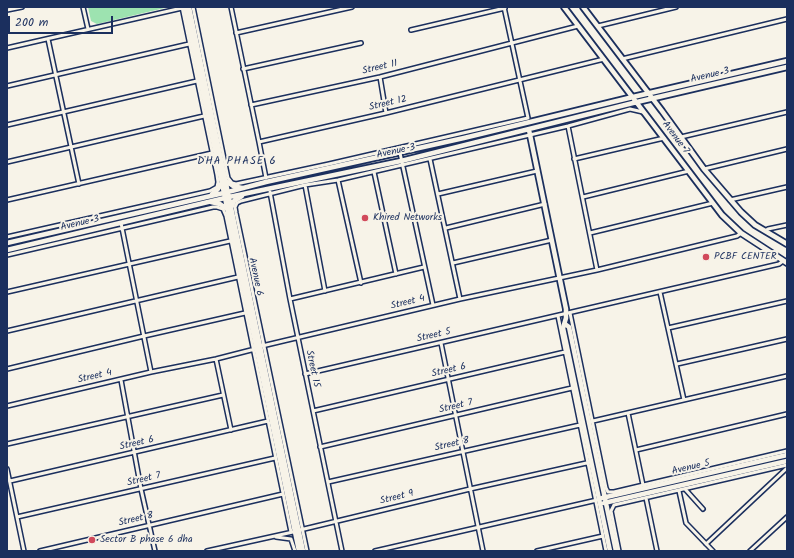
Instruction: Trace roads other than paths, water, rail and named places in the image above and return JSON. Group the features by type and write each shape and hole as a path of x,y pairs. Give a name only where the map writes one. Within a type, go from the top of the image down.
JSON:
{"main road":[{"name":"Avenue 6","path":"189,7 222,173"},
{"name":"Avenue 7","path":"564,7 730,224 740,233 785,262"},
{"name":"Avenue 7","path":"583,7 682,137 704,169 730,200 747,218 787,244"},
{"name":"Avenue 6","path":"183,8 224,182 297,531 303,551"},
{"name":"Avenue 3","path":"226,195 266,180 400,153 787,61"},
{"name":"Avenue 3","path":"7,243 205,197 270,191 402,163 621,109 637,102 787,67"},
{"path":"529,132 568,314 564,328 590,462 616,551"},
{"path":"205,197 218,190 224,182 232,186 244,188"},
{"path":"205,197 229,208 234,201 245,194"},
{"name":"Avenue 3","path":"7,250 121,226 205,197"},
{"path":"565,324 569,327 604,488 601,501 610,551"},
{"name":"Avenue 5","path":"601,501 614,494 787,455"},
{"name":"Avenue 5","path":"601,501 787,461"},
{"name":"Avenue 6","path":"297,531 299,551"}],"street":[{"path":"7,10 22,7"},
{"path":"83,7 88,29"},
{"path":"7,238 205,197 217,186 222,173 192,7"},
{"path":"231,7 266,180"},
{"path":"236,33 352,7"},
{"path":"598,26 676,7"},
{"path":"7,48 183,8 196,81 212,153 222,173 230,182 234,184 266,180 528,118 504,8 411,30"},
{"path":"622,59 787,19"},
{"name":"Street 11","path":"251,105 380,77 578,26"},
{"path":"48,39 79,184"},
{"path":"243,69 361,43"},
{"path":"7,86 189,44"},
{"name":"Street 12","path":"259,142 520,81 604,59"},
{"path":"380,77 386,113"},
{"path":"7,125 196,81"},
{"path":"307,551 297,531 283,494 268,421 258,347 245,313 230,240 231,215 236,205 239,202 270,191 338,180 374,172 402,163 430,159 529,132 568,126 621,109 645,112"},
{"path":"682,137 787,112"},
{"path":"7,162 204,116"},
{"path":"568,126 597,270"},
{"path":"574,159 664,138"},
{"path":"704,169 787,149"},
{"path":"7,200 212,153"},
{"path":"400,153 433,305"},
{"path":"430,159 460,299"},
{"path":"438,194 537,171"},
{"path":"583,197 689,171"},
{"path":"374,172 396,274"},
{"path":"338,180 361,282"},
{"path":"305,185 325,291"},
{"path":"730,200 787,187"},
{"name":"Street 15","path":"270,191 290,299 342,551"},
{"path":"590,233 713,203"},
{"path":"446,228 545,204"},
{"path":"7,255 121,226 217,207 223,209 231,215"},
{"path":"765,231 787,224"},
{"path":"121,226 151,372"},
{"name":"Street 4","path":"7,406 151,372 216,359 258,347 433,305 597,270 737,236 740,233"},
{"path":"7,292 230,240"},
{"path":"453,264 552,240"},
{"name":"Street 5","path":"305,374 568,314 785,262"},
{"path":"290,299 424,267"},
{"path":"7,331 238,277"},
{"path":"660,292 684,400"},
{"path":"668,328 787,300"},
{"path":"7,369 245,313"},
{"path":"568,314 589,414 593,421 604,488 608,492 614,494 643,485 787,451"},
{"path":"558,316 580,425 590,462"},
{"path":"677,364 787,338"},
{"path":"441,343 483,551"},
{"name":"Street 6","path":"313,411 565,352"},
{"path":"216,359 231,430"},
{"path":"593,421 787,376"},
{"path":"121,380 141,489 155,551"},
{"name":"Street 7","path":"320,447 572,388"},
{"path":"7,444 223,395"},
{"path":"628,413 643,485"},
{"path":"636,450 787,414"},
{"name":"Street 6","path":"10,481 268,421"},
{"name":"Street 8","path":"328,482 580,425"},
{"name":"Street 7","path":"17,517 275,458"},
{"name":"Street 9","path":"207,551 590,462"},
{"path":"619,551 611,511 612,507 617,504 787,466"},
{"path":"706,544 787,466"},
{"path":"7,469 24,551"},
{"path":"686,489 703,509"},
{"path":"679,491 686,523 713,551"},
{"name":"Street 8","path":"40,551 283,494"},
{"path":"646,498 657,551"},
{"path":"375,551 601,501 603,536 606,551"},
{"path":"750,551 787,517"},
{"path":"273,536 291,539 295,551"},
{"path":"537,551 603,536"}],"place":[{"name":"Khired Networks","path":"365,218"},
{"name":"PCBF CENTER","path":"706,257"},
{"name":"Sector B phase 6 dha","path":"92,540"}],"district":[{"name":"DHA PHASE 6","path":"237,162"}]}
